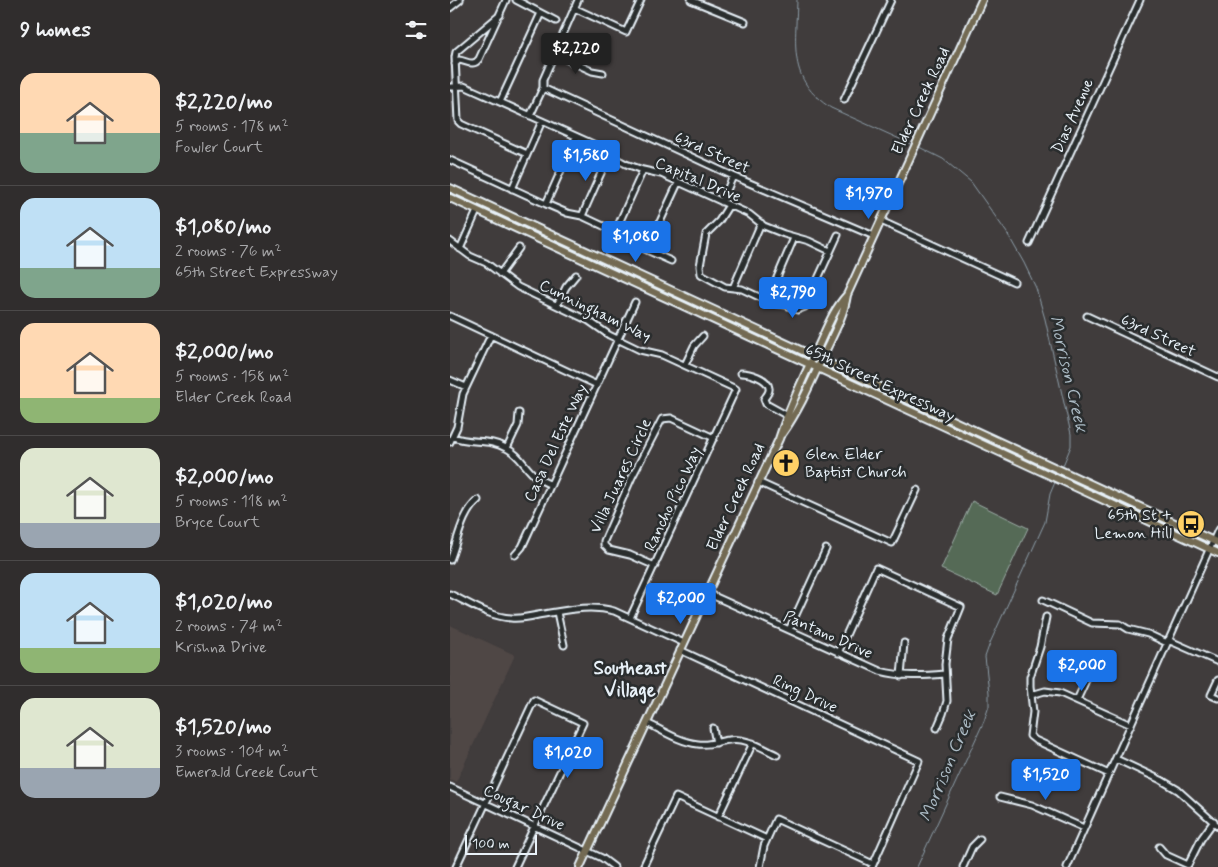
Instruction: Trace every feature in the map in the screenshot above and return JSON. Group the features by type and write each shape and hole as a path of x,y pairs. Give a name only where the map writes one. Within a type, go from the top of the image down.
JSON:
{"main road":[{"name":"Elder Creek Road","path":"580,867 758,482 779,439 794,418 822,360 845,309 847,295 982,0"},
{"name":"65th Street Expressway","path":"450,188 1216,542"},
{"name":"65th Street Expressway","path":"450,198 1218,553"},
{"name":"Elder Creek Road","path":"779,439 786,415 836,306 847,295"}],"street":[{"path":"450,8 460,0"},
{"path":"455,64 459,60 472,64 476,63 506,0"},
{"path":"516,0 556,21"},
{"path":"530,116 543,88 543,80 578,0"},
{"path":"574,8 626,32 640,0"},
{"path":"691,0 744,22"},
{"path":"844,100 891,0"},
{"name":"Dias Avenue","path":"1029,243 1140,0"},
{"path":"500,102 541,13"},
{"path":"500,15 456,52 453,87 458,122 527,154"},
{"path":"554,54 592,71 603,73"},
{"name":"Capital Drive","path":"453,87 464,86 600,147 609,155 643,170 658,173 749,214 761,223 794,238 830,250"},
{"name":"63rd Street","path":"543,88 733,176 874,236"},
{"path":"512,188 542,121"},
{"path":"546,204 576,136"},
{"path":"582,216 609,155"},
{"path":"450,160 546,204 568,213 582,216 615,232 629,242 671,261"},
{"path":"615,232 643,170"},
{"path":"722,202 733,176"},
{"path":"648,250 678,182"},
{"path":"729,205 719,221 706,234 700,266 701,274 725,286 742,289 767,301 786,305 797,310 805,308 838,234"},
{"path":"460,249 477,211"},
{"path":"881,220 1014,282"},
{"path":"732,288 761,223"},
{"path":"767,301 794,238"},
{"name":"Cunningham Way","path":"450,241 460,249 486,263 518,287 590,321 618,339 640,350 662,355 736,389"},
{"path":"500,274 519,248"},
{"path":"557,306 566,287 576,275"},
{"name":"Casa Del Este Way","path":"515,555 522,547 635,302"},
{"path":"450,316 597,385"},
{"name":"63rd Street","path":"1087,316 1218,377"},
{"path":"491,335 466,387 461,402 457,427 451,440 492,442 507,448 523,461 536,477 551,485"},
{"path":"685,365 694,346 703,336"},
{"path":"741,373 748,373 766,381 769,387 769,392 764,399 766,404 786,415"},
{"path":"450,380 466,387"},
{"name":"Rancho Pico Way","path":"630,618 736,389"},
{"path":"507,448 518,425 519,413"},
{"name":"Villa Juares Circle","path":"655,566 630,555 609,550 604,545 604,541 632,477 662,419 671,418 714,438"},
{"path":"758,482 892,543 917,490"},
{"path":"450,560 470,509 478,500"},
{"path":"1067,867 1209,549 1216,542 1218,530"},
{"path":"789,630 826,549"},
{"path":"838,653 876,568 961,607 948,640 945,674 946,707 937,728"},
{"name":"Pantano Drive","path":"707,593 880,671 901,676 945,674"},
{"name":"Ring Drive","path":"450,594 491,614 509,618 523,618 581,607 596,607 614,611 682,647 919,761 872,865"},
{"path":"1042,600 1092,623 1120,624 1128,629 1168,641 1218,662"},
{"path":"558,612 564,644"},
{"path":"1046,617 1040,647 1031,672 1030,695 1033,712 1030,736 1109,774"},
{"path":"901,676 904,643"},
{"path":"1077,700 1088,676"},
{"path":"1218,680 1211,695 1218,698"},
{"path":"1030,695 1052,691 1077,700 1130,725"},
{"path":"456,867 534,700 583,722 515,867"},
{"path":"647,723 690,743 702,745 734,739 753,744 777,754"},
{"path":"713,728 716,743"},
{"path":"718,816 753,744"},
{"path":"1116,758 1187,796 1216,824 1201,839 1188,865 1166,855 1159,847"},
{"name":"Cougar Drive","path":"450,787 602,858 614,867"},
{"path":"1000,797 1032,805 1084,828"},
{"path":"642,867 676,798 767,839"},
{"path":"760,867 761,854 776,819 872,865"},
{"path":"963,867 972,847 980,839"}],"shaded area":[{"path":"450,625 515,655 456,782 450,779"}],"green space":[{"path":"972,501 1028,528 997,595 941,569"}],"waterway":[{"name":"Morrison Creek","path":"797,0 797,60 807,86 831,108 913,145"},
{"name":"Morrison Creek","path":"919,147 943,159 971,182 1007,233 1036,288 1045,319 1071,434 1071,446 1062,468"},
{"name":"Morrison Creek","path":"917,867 984,721 989,706 985,657 1045,522 1050,494 1056,480"}],"place":[{"name":"Glen Elder Baptist Church","path":"786,463"},
{"name":"65th St + Lemon Hill","path":"1191,524"}],"district":[{"name":"Southeast Village","path":"630,679"}]}
